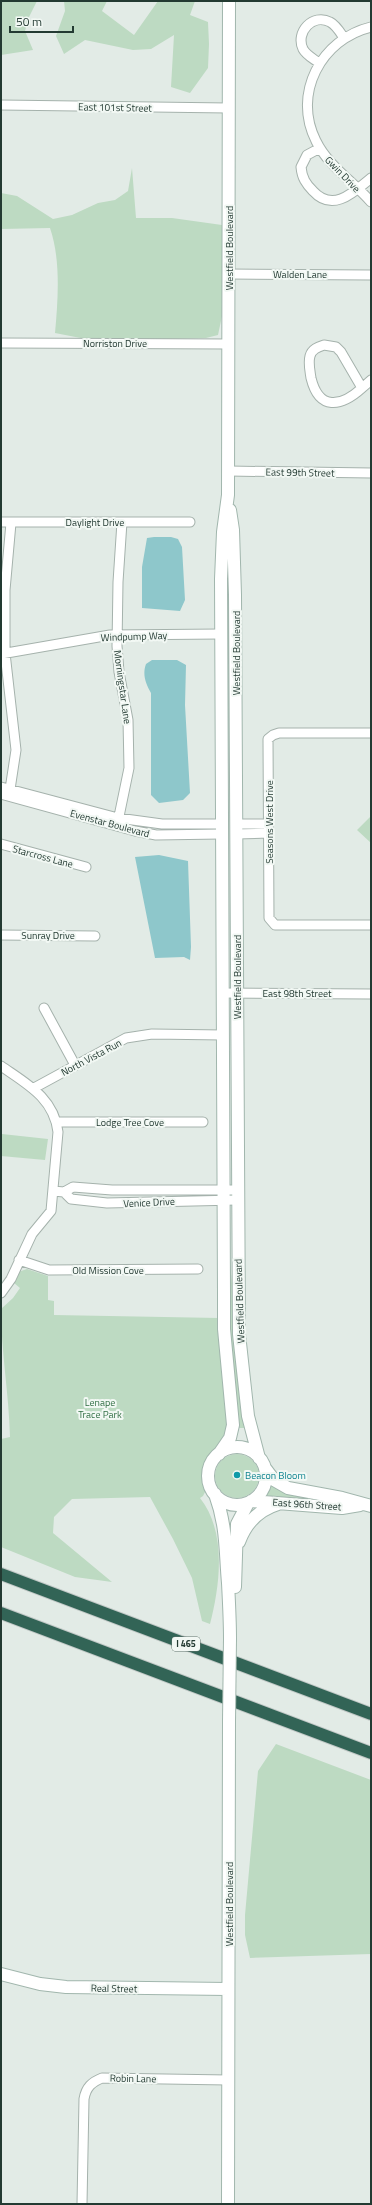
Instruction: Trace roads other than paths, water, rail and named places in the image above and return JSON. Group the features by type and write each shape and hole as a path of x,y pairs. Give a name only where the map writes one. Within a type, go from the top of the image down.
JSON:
{"highway":[{"name":"I 465","path":"1,1574 371,1714"},
{"path":"1,1613 371,1753"}],"main road":[{"name":"Westfield Boulevard","path":"219,1454 230,1438 234,1425 224,1328 221,829 221,634 223,532 228,495 229,471 229,1"},
{"name":"Westfield Boulevard","path":"228,495 233,530 235,588 237,1195 239,1334 251,1435 262,1461"},
{"path":"242,1448 250,1450 262,1461 266,1477 264,1486 260,1493 249,1502 230,1504 215,1494 210,1483 209,1471 213,1460 219,1454 230,1449 242,1448"},
{"name":"East 96th Street","path":"262,1461 271,1477 282,1486 342,1498 367,1506"},
{"name":"Westfield Boulevard","path":"215,1494 223,1516 226,1534 231,1603 228,2204"},
{"name":"Westfield Boulevard","path":"231,1603 236,1583 238,1518 249,1502"},
{"name":"East 96th Street","path":"249,1502 284,1502 342,1508 367,1506"},
{"path":"236,1549 243,1532 251,1520 271,1506 284,1502"},
{"name":"Real Street","path":"1,1974 40,1984 66,1987 228,1989"}],"street":[{"path":"319,63 303,48 301,37 306,27 315,20 327,21 336,27 344,38"},
{"name":"Gwin Drive","path":"371,27 344,38 330,50 319,63 309,89 307,105 310,126 320,148 330,162 371,202"},
{"name":"East 101st Street","path":"1,105 228,108"},
{"path":"320,148 307,155 301,167 304,180 316,194 324,200 336,201 358,189 371,178"},
{"name":"Walden Lane","path":"229,274 371,275"},
{"name":"Norriston Drive","path":"1,343 229,344"},
{"path":"362,388 341,352 336,348 324,345 312,352 309,362 310,375 315,391 322,399 334,403 341,402 352,397 371,380"},
{"name":"East 99th Street","path":"229,471 371,473"},
{"name":"Daylight Drive","path":"1,522 190,522"},
{"path":"7,793 15,761 16,741 3,653 5,590 11,522"},
{"name":"Morningstar Lane","path":"118,822 129,768 128,720 118,664 117,635 118,582 122,522"},
{"name":"Windpump Way","path":"3,653 117,635 221,634"},
{"name":"Seasons West Drive","path":"371,733 279,733 273,735 268,740 269,918 275,925 371,925"},
{"name":"Evenstar Boulevard","path":"1,786 7,793 118,822 221,829"},
{"path":"236,829 268,828"},
{"name":"Starcross Lane","path":"1,844 86,867"},
{"name":"Sunray Drive","path":"1,935 95,936"},
{"name":"East 98th Street","path":"222,993 371,994"},
{"path":"44,1008 75,1065"},
{"name":"North Vista Run","path":"34,1088 117,1042 134,1036 152,1034 223,1035"},
{"path":"1,1066 34,1088 44,1097 57,1122 58,1132 51,1210 32,1234 11,1278 1,1292"},
{"name":"Lodge Tree Cove","path":"57,1122 203,1122"},
{"name":"Venice Drive","path":"53,1191 64,1192 73,1187 237,1195"},
{"name":"Venice Drive","path":"64,1192 71,1199 108,1204 223,1195"},
{"name":"Old Mission Cove","path":"19,1260 39,1268 52,1270 198,1269"},
{"name":"Robin Lane","path":"82,2204 84,2099 87,2089 93,2082 102,2078 228,2080"}],"water":[{"path":"171,537 178,539 182,547 185,600 180,611 142,608 142,567 147,538"},
{"path":"152,660 177,660 186,665 185,705 190,793 183,800 159,803 151,795 151,693 146,683 144,672 146,664"},
{"path":"159,855 188,861 191,947 190,960 184,957 155,958 135,857"}],"place":[{"name":"Beacon Bloom","path":"237,1475"}],"park label":[{"name":"Lenape Trace Park","path":"100,1408"}]}
